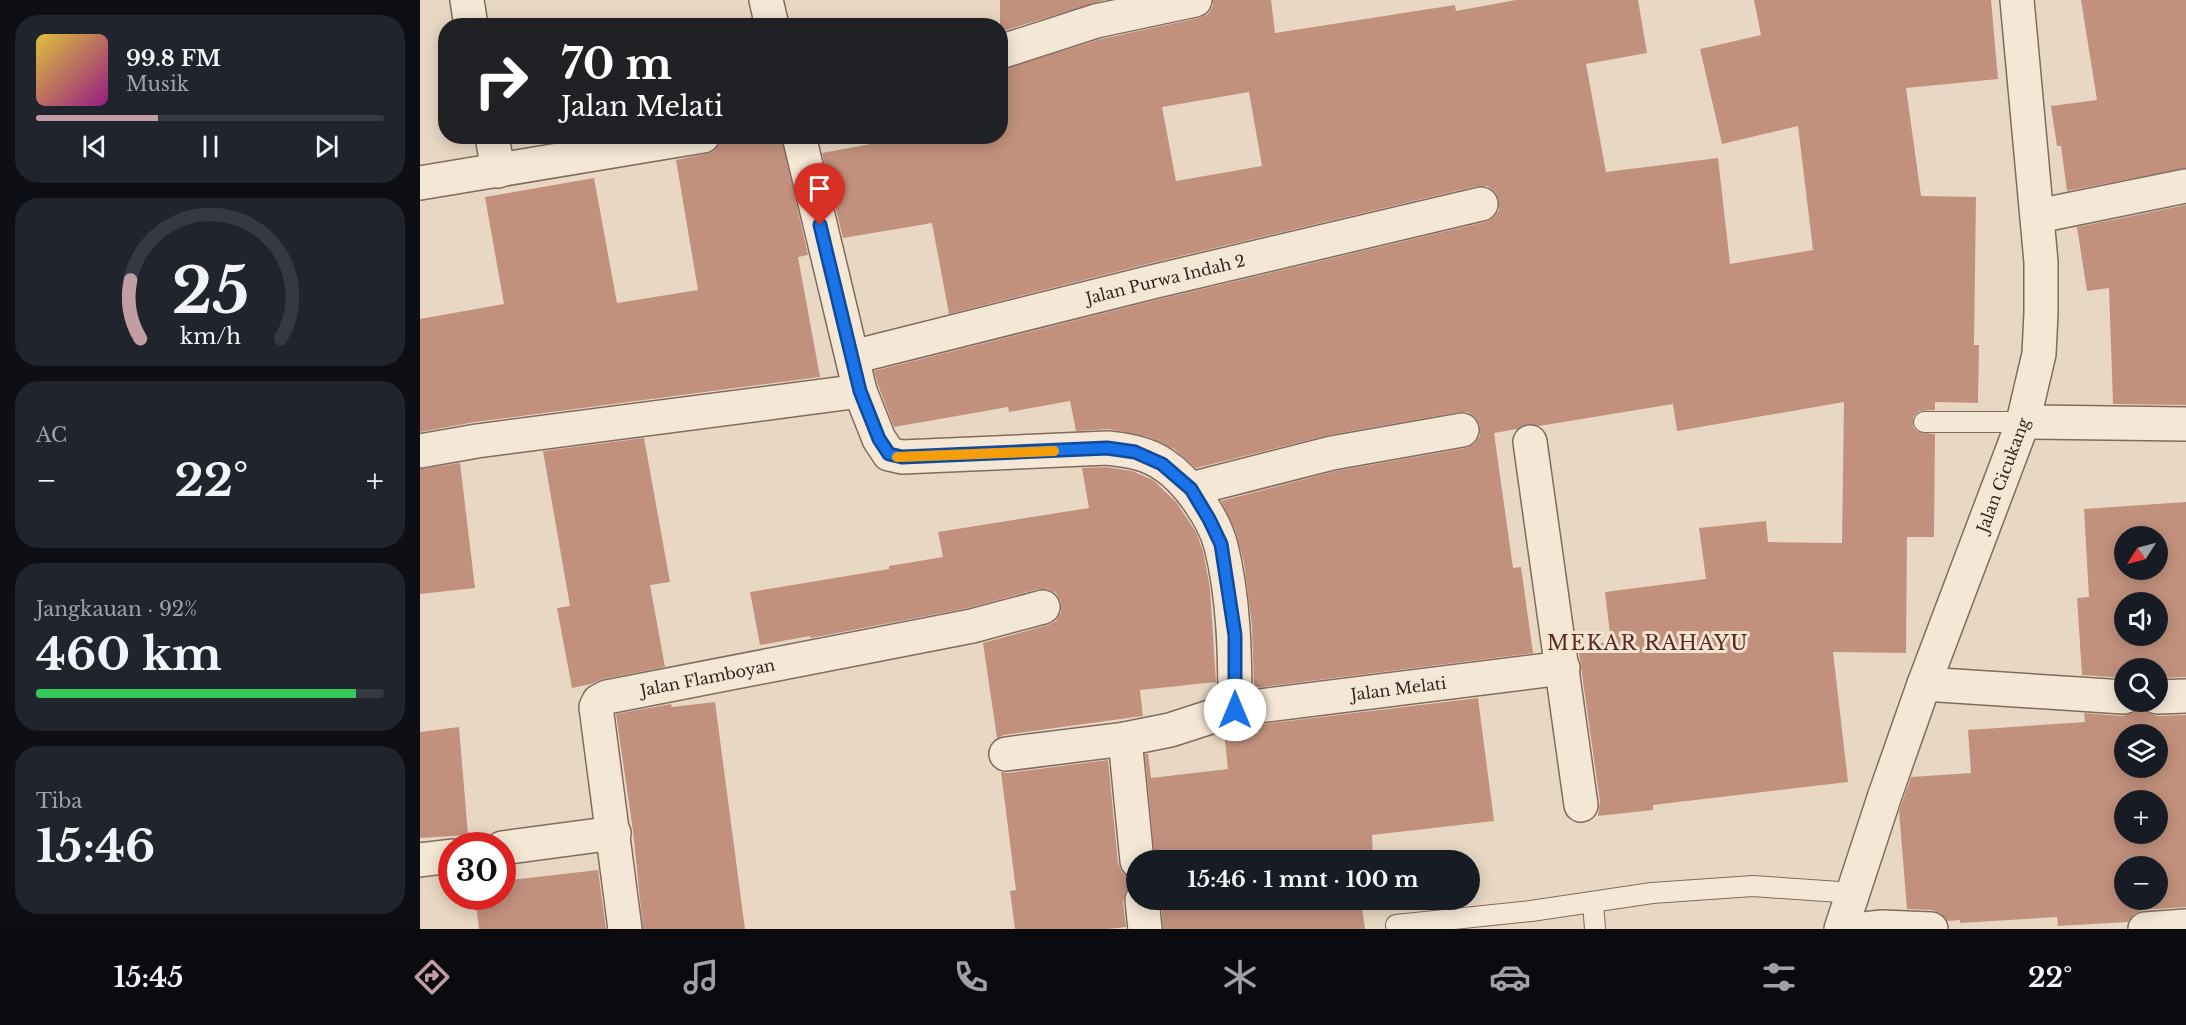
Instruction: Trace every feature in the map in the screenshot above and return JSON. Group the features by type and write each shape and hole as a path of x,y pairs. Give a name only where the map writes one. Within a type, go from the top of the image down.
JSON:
{"street":[{"path":"467,0 470,18"},
{"path":"766,0 770,18"},
{"path":"1008,48 1096,21 1195,0"},
{"name":"Jalan Cicukang","path":"1841,929 1924,684 2023,422 2038,354 2042,313 2042,262 2017,0"},
{"path":"493,144 498,171"},
{"path":"420,183 656,144"},
{"path":"801,144 860,391 879,439 886,450 893,456 1025,453 1107,448 1135,452 1162,464 1191,489 1221,544 1235,635 1235,710"},
{"path":"2038,216 2186,186"},
{"name":"Jalan Purwa Indah 2","path":"853,357 1152,282 1481,204"},
{"path":"420,451 860,391"},
{"path":"2023,422 2186,424"},
{"path":"1191,489 1332,453 1462,430"},
{"path":"1530,442 1581,805"},
{"name":"Jalan Flamboyan","path":"625,929 596,707 599,701 607,697 972,626 1043,607"},
{"name":"Jalan Melati","path":"1006,754 1125,739 1170,730 1235,710 1563,668"},
{"path":"1924,684 2114,696"},
{"path":"2168,697 2186,696"},
{"path":"1125,739 1136,850"},
{"path":"516,846 614,833"},
{"path":"420,860 438,858"},
{"path":"1143,910 1145,929"},
{"path":"2145,929 2186,926"},
{"path":"1864,929 1882,927 1931,929"}],"lane":[{"path":"1924,422 2023,422"},
{"path":"1396,925 1652,893 1753,886 1854,893"},
{"path":"1593,902 1595,929"}],"building":[{"path":"1000,0 1105,0 1008,30 1008,18 1000,18"},
{"path":"1213,0 1271,0 1275,33 1455,5 1456,11 1516,0 1638,0 1647,53 1586,64 1606,172 1718,158 1730,264 1813,250 1798,126 1722,144 1700,49 1761,35 1754,0 1991,0 1998,79 1906,88 1921,196 1976,197 1974,345 1979,345 1978,403 1935,402 1935,410 1919,411 1913,417 1913,427 1918,432 1935,434 1934,537 1907,537 1906,653 1833,652 1848,782 1653,805 1653,810 1598,816 1600,802 1578,646 1611,642 1605,592 1706,579 1699,528 1766,521 1768,542 1842,543 1844,402 1677,431 1673,404 1539,426 1527,424 1517,429 1494,433 1513,568 1521,567 1533,653 1254,688 1252,626 1244,563 1235,529 1221,501 1336,471 1466,448 1474,444 1480,436 1480,426 1476,418 1468,412 1459,412 1329,435 1196,468 1174,449 1149,437 1109,429 1076,431 1070,401 1009,412 1008,407 894,427 874,371 1156,300 1485,222 1494,217 1499,210 1499,200 1495,192 1487,186 1477,186 1147,264 949,314 932,223 843,238 822,153 871,144 1008,144 1008,68 1101,39 1199,18 1208,14 1213,6","holes":["1249,92 1262,166 1176,181 1162,107"]},
{"path":"2081,0 2186,0 2186,168 2067,191 2061,146 2057,146 2051,106 2097,100"},
{"path":"719,144 783,144 808,255 798,257 820,377 475,422 420,432 420,319 504,304 485,197 594,178 617,303 698,290 676,160 714,151"},
{"path":"2186,205 2186,405 2113,404 2109,288 2087,291 2077,227"},
{"path":"644,438 670,582 650,585 665,667 603,679 572,688 557,608 570,606 543,451"},
{"path":"460,463 475,588 420,594 420,469"},
{"path":"1106,467 1132,471 1153,480 1176,502 1196,532 1203,551 1210,588 1216,682 1140,690 1143,716 1004,735 997,738 983,643 1056,621 1061,612 1061,602 1056,593 1047,589 1038,589 968,608 811,638 810,636 760,645 750,592 889,569 889,566 943,557 938,532 1089,508 1082,468"},
{"path":"2186,502 2186,677 2168,678 2168,658 2114,658 2114,677 2082,675 2077,598 2089,597 2084,509"},
{"path":"1478,698 1494,821 1372,835 1373,850 1154,850 1145,754 1148,754 1151,778 1228,769 1224,732 1239,727"},
{"path":"715,702 745,929 643,929 633,831 616,714 671,704 672,707"},
{"path":"2134,712 2147,712 2157,716 2186,715 2186,907 2168,908 2168,856 2114,856 2114,910 2143,910 2134,914 2128,922 2058,926 2057,917 1960,923 1960,920 1948,921 1941,914 1932,910 1907,909 1899,811 1911,777 1971,773 1968,730 2085,722 2084,713 2123,716"},
{"path":"459,727 468,832 438,832 438,837 420,838 420,732"},
{"path":"1108,760 1118,863 1126,875 1126,892 1123,902 1126,927 1015,929 1010,891 1016,890 1001,772"},
{"path":"598,870 606,929 479,929 477,910 516,910 516,879"},
{"path":"1162,910 1362,910 1365,929 1163,929"}],"slow traffic":[{"path":"897,457 1054,451"}],"district":[{"name":"MEKAR RAHAYU","path":"1648,643"}],"route":[{"path":"820,225 860,391 879,439 889,454 902,457 1107,448 1135,452 1162,464 1191,489 1221,544 1235,635 1235,710"}]}
